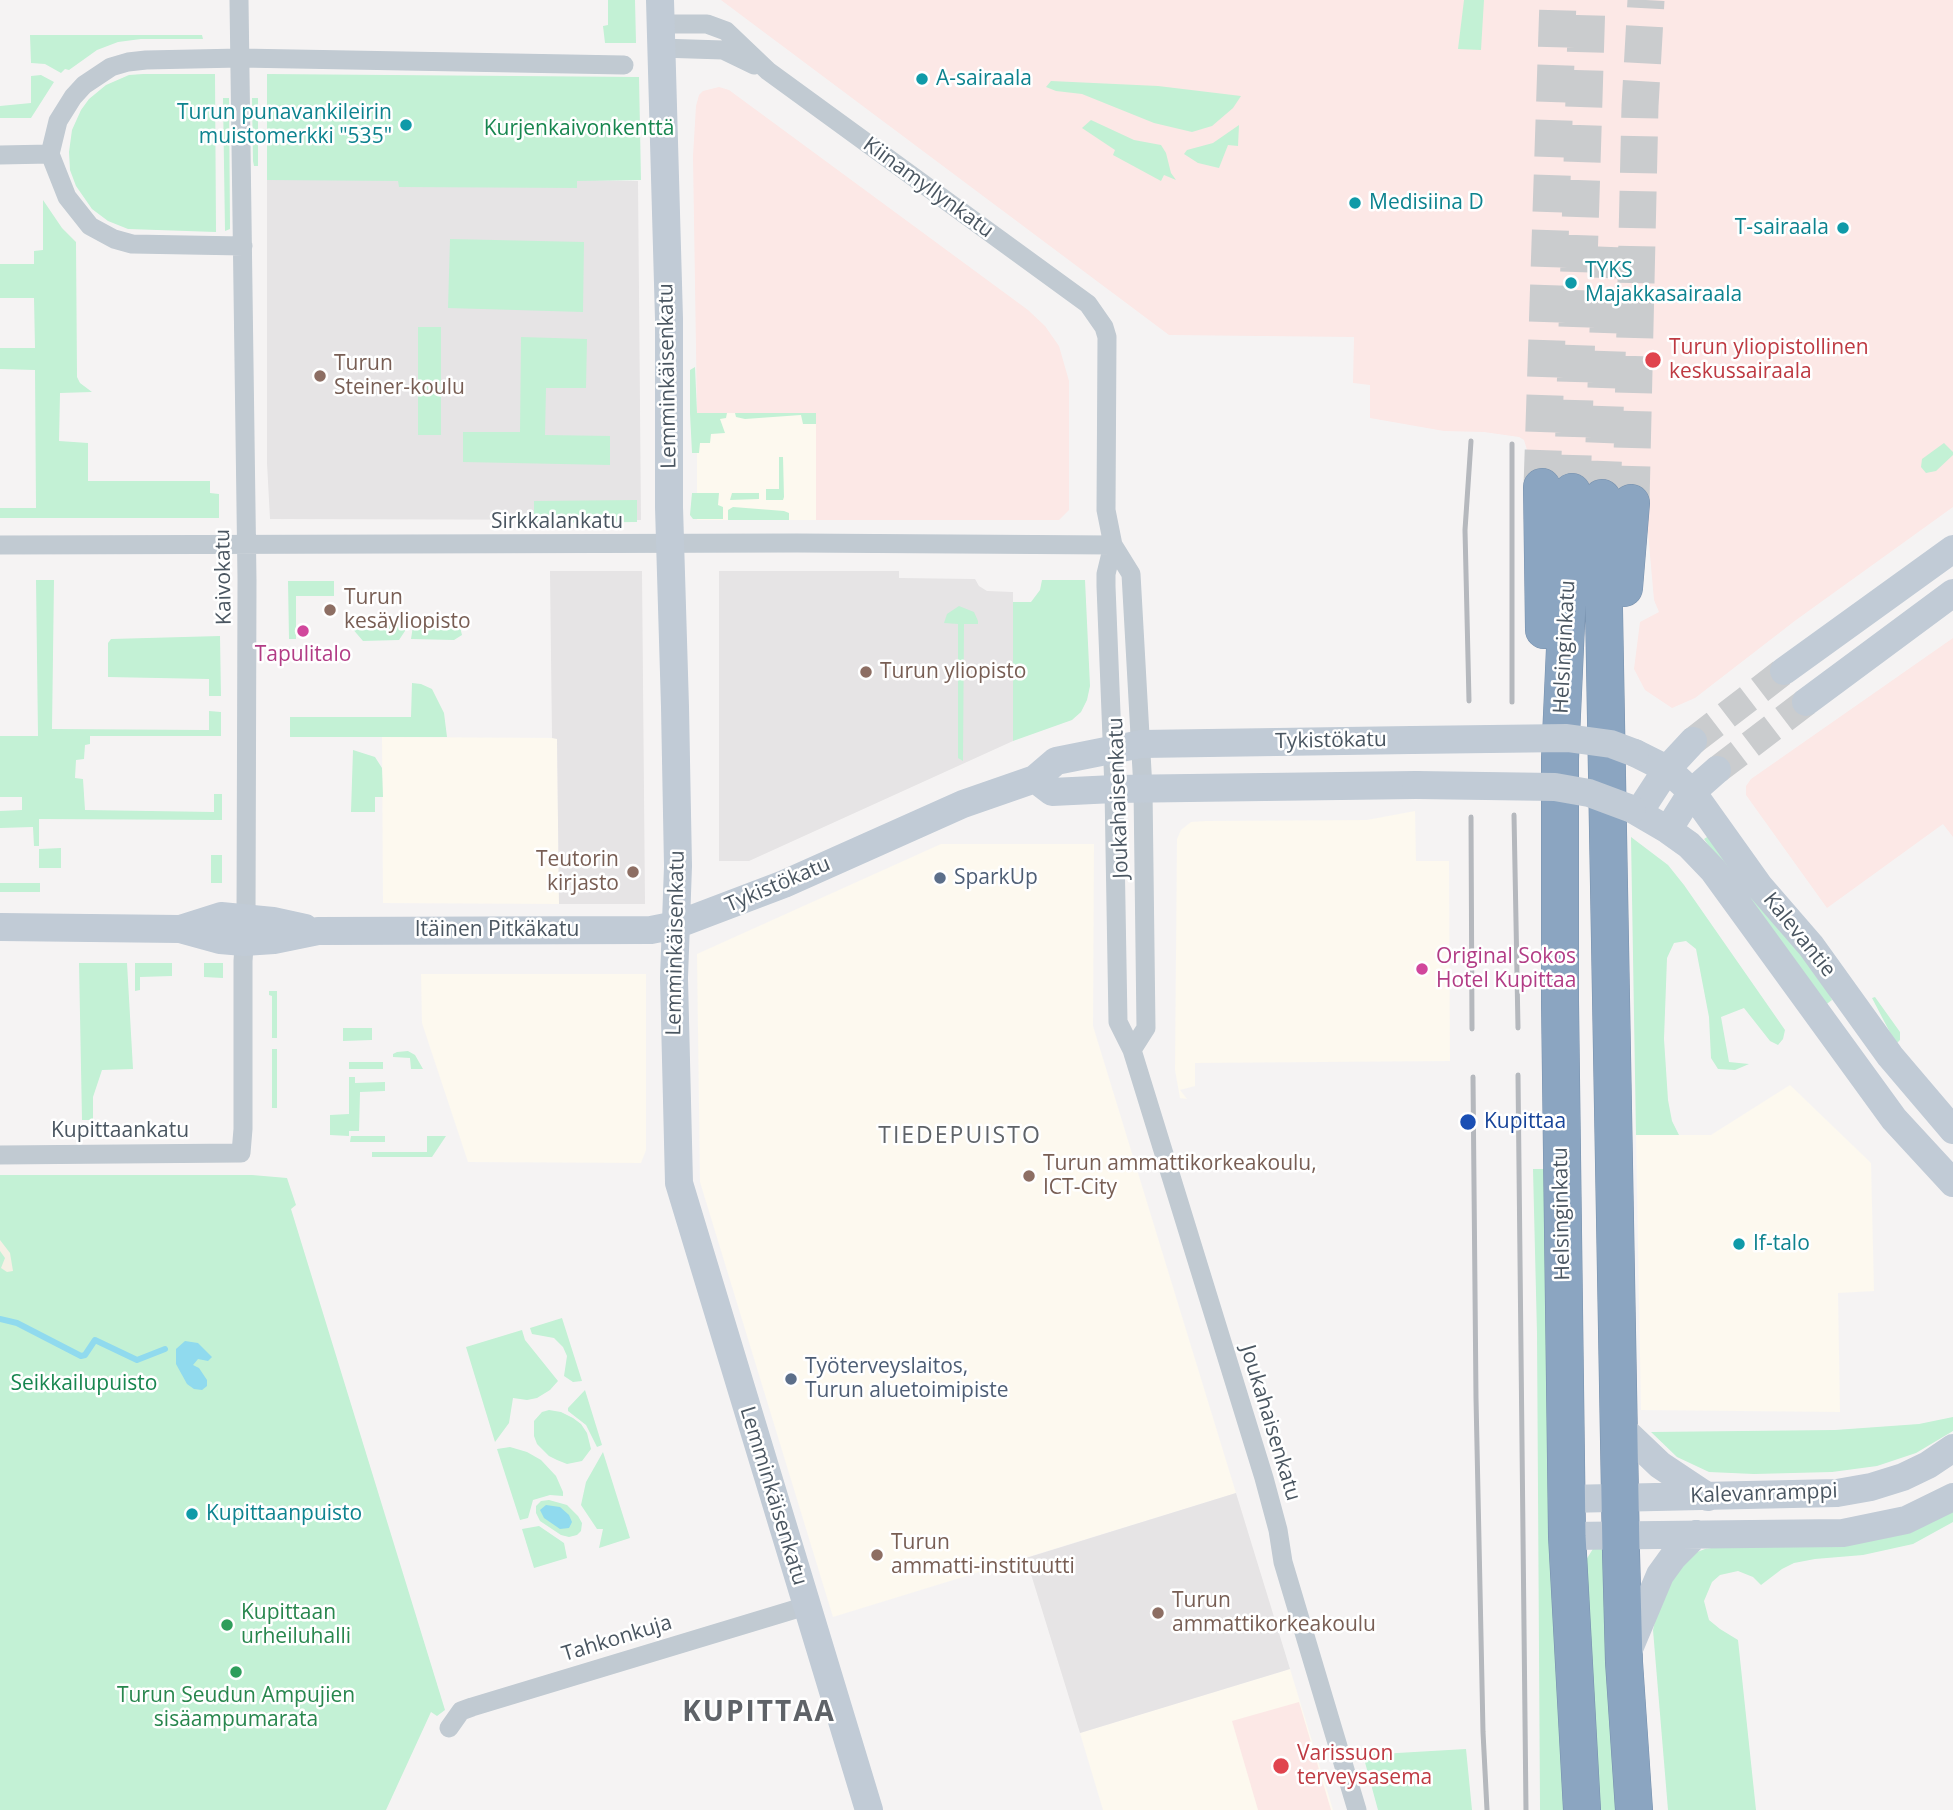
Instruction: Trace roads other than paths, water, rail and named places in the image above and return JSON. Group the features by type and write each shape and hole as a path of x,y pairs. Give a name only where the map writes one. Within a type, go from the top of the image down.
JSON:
{"highway":[{"name":"Helsinginkatu","path":"1581,1810 1566,1499 1560,759 1544,642 1587,495 1628,564 1607,711 1618,1425"},
{"path":"1618,1425 1624,1662 1634,1810"}],"main road":[{"name":"Lemminkäisenkatu","path":"660,24 669,319 678,866 675,1025 679,1183 869,1810"},
{"path":"1784,671 1953,549"},
{"path":"1806,702 1953,593"},
{"name":"Tykistökatu","path":"676,925 784,884 963,804 1035,779 1056,761 1141,744 1567,738 1611,744 1635,753"},
{"path":"1035,779 1052,792 1416,785 1556,786 1589,793 1636,810 1667,769 1693,741"},
{"name":"Kalevantie","path":"1635,753 1667,769 1692,792 1759,886 1805,939 1891,1056 1953,1130"},
{"path":"1668,830 1692,792 1717,770"},
{"name":"Kalevantie","path":"1636,810 1689,845 1713,870 1894,1119 1953,1183"},
{"name":"Itäinen Pitkäkatu","path":"0,927 180,929 220,940 245,930 274,940 318,931 651,930 676,925"},
{"path":"1618,1425 1660,1465 1708,1497"},
{"name":"Kalevanramppi","path":"1566,1499 1838,1493 1871,1488 1903,1477 1928,1465 1953,1448"},
{"name":"Kalevanramppi","path":"1567,1536 1843,1533 1906,1520 1953,1497"},
{"path":"1624,1662 1660,1575 1696,1534"}],"street":[{"name":"Kaivokatu","path":"239,0 247,545 241,1153"},
{"name":"Kiinamyllynkatu","path":"660,24 768,71 1088,304"},
{"path":"243,246 132,244 100,233 90,226 74,208 50,154 58,121 84,85 111,68 146,60 240,58 624,65"},
{"path":"0,155 50,154"},
{"name":"Joukahaisenkatu","path":"1088,304 1104,327 1107,337 1106,510 1113,545 1131,574 1143,789 1146,1028 1132,1050"},
{"name":"Sirkkalankatu","path":"0,545 1113,545"},
{"name":"Joukahaisenkatu","path":"1113,545 1105,574 1114,789 1118,1022 1132,1050 1271,1501 1283,1562 1357,1810"},
{"name":"Kupittaankatu","path":"0,1154 241,1153"},
{"name":"Tahkonkuja","path":"449,1728 461,1711 472,1707 806,1606"}],"water":[{"path":"185,1341 198,1343 212,1357 208,1361 198,1359 193,1365 199,1368 207,1380 207,1386 202,1390 187,1384 176,1364 176,1349"},
{"path":"546,1505 560,1507 569,1515 572,1522 569,1528 560,1529 544,1518 540,1510"}],"waterway":[{"path":"0,1319 17,1323 81,1356 85,1355 95,1340 137,1360 165,1349"}],"tunnel":[{"path":"1542,487 1558,0"},
{"path":"1572,492 1587,0"},
{"path":"1631,503 1640,106 1646,0"},
{"path":"1602,498 1611,247"},
{"path":"1693,741 1784,671"},
{"path":"1717,770 1806,702"}],"railway":[{"path":"1469,701 1465,530 1471,441"},
{"path":"1512,444 1512,702"},
{"path":"1514,815 1518,1028"},
{"path":"1471,817 1472,1029"},
{"path":"1518,1075 1526,1810"},
{"path":"1473,1077 1476,1398 1487,1810"}],"place":[{"name":"A-sairaala","path":"922,79"},
{"name":"Turun punavankileirin muistomerkki \"535\"","path":"406,125"},
{"name":"Medisiina D","path":"1355,203"},
{"name":"T-sairaala","path":"1843,228"},
{"name":"TYKS Majakkasairaala","path":"1571,283"},
{"name":"Turun yliopistollinen keskussairaala","path":"1653,360"},
{"name":"Turun Steiner-koulu","path":"320,376"},
{"name":"Turun kesäyliopisto","path":"330,610"},
{"name":"Tapulitalo","path":"303,631"},
{"name":"Turun yliopisto","path":"866,672"},
{"name":"Teutorin kirjasto","path":"633,872"},
{"name":"SparkUp","path":"940,878"},
{"name":"Original Sokos Hotel Kupittaa","path":"1422,969"},
{"name":"Kupittaa","path":"1468,1122"},
{"name":"Turun ammattikorkeakoulu, ICT-City","path":"1029,1176"},
{"name":"If-talo","path":"1739,1244"},
{"name":"Työterveyslaitos, Turun aluetoimipiste","path":"791,1379"},
{"name":"Kupittaanpuisto","path":"192,1514"},
{"name":"Turun ammatti-instituutti","path":"877,1555"},
{"name":"Turun ammattikorkeakoulu","path":"1158,1613"},
{"name":"Kupittaan urheiluhalli","path":"227,1625"},
{"name":"Turun Seudun Ampujien sisäampumarata","path":"236,1672"},
{"name":"Varissuon terveysasema","path":"1281,1766"}],"district":[{"name":"TIEDEPUISTO","path":"960,1136"},
{"name":"KUPITTAA","path":"759,1713"}],"park label":[{"name":"Kurjenkaivonkenttä","path":"579,129"},
{"name":"Seikkailupuisto","path":"84,1384"}]}
